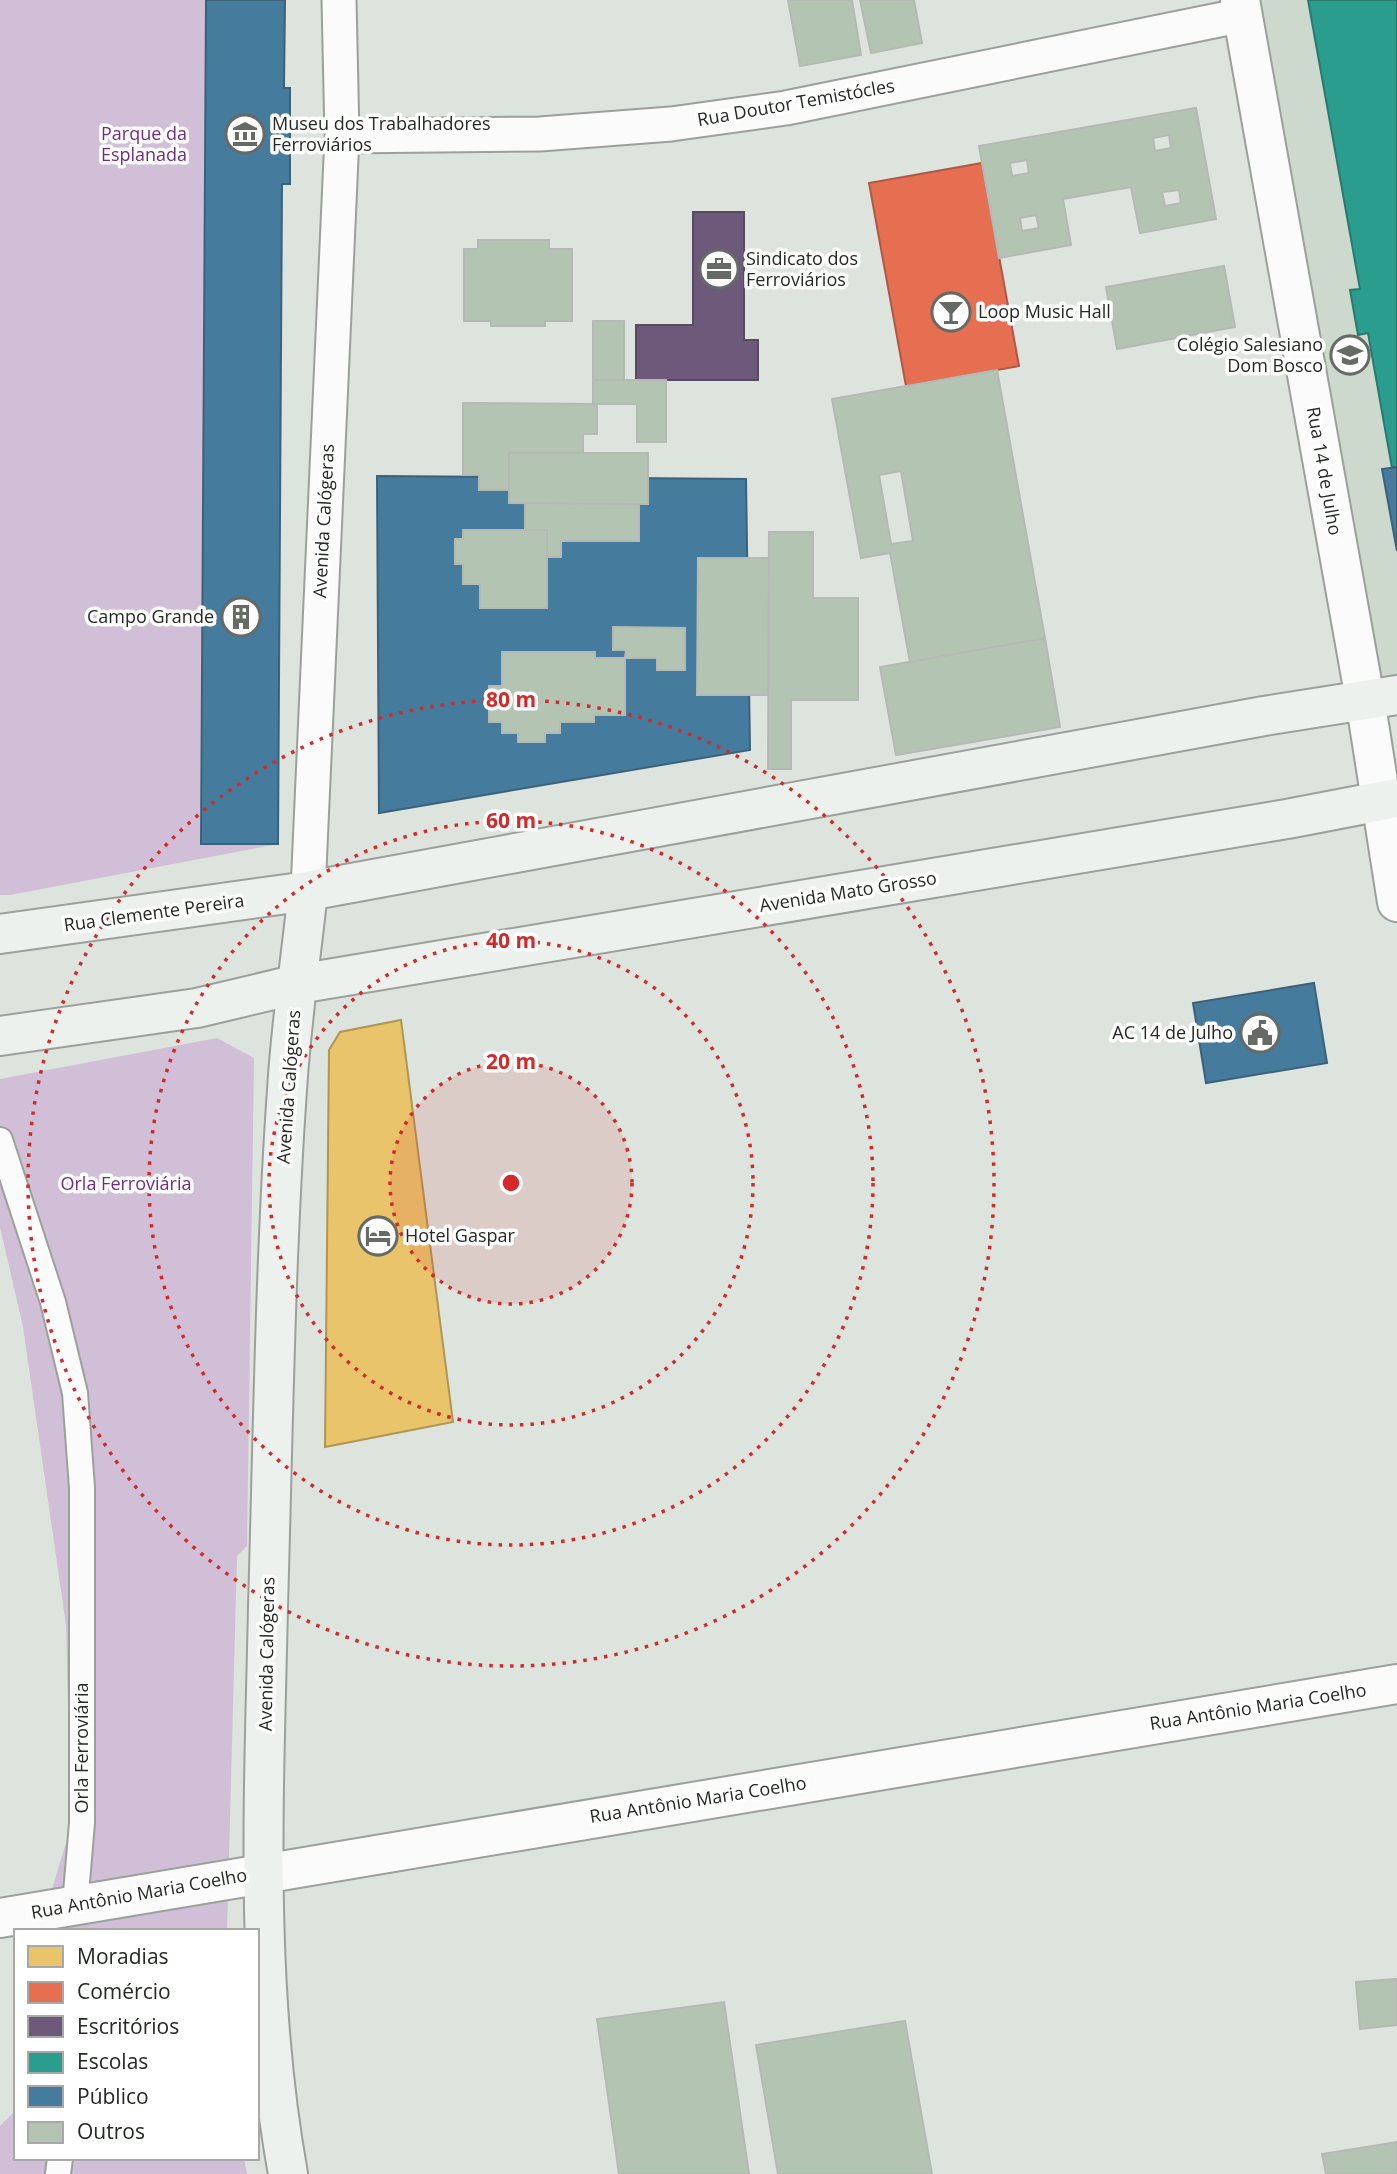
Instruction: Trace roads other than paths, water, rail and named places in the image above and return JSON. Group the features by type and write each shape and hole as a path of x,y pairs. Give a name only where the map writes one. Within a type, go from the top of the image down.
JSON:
{"main road":[{"path":"308,891 1381,697"},
{"name":"Avenida Mato Grosso","path":"298,984 1287,819 1388,799"},
{"name":"Rua Clemente Pereira","path":"0,934 308,891"},
{"name":"Avenida Calógeras","path":"288,2174 281,2134 269,2012 262,1873 276,1294 287,1088 308,891"},
{"path":"0,1036 197,1007 298,984"}],"street":[{"name":"Avenida Calógeras","path":"308,891 342,136 339,0"},
{"name":"Rua Doutor Temistócles","path":"342,136 540,134 671,124 786,107 1242,7"},
{"name":"Rua 14 de Julho","path":"1242,7 1381,697 1397,902"},
{"name":"Orla Ferroviária","path":"0,1140 52,1302 75,1393 82,1488 82,1823 75,1905"},
{"name":"Rua Antônio Maria Coelho","path":"12,1921 75,1905 262,1873 1397,1684"}],"place":[{"name":"Museu dos Trabalhadores Ferroviários","path":"245,134"},
{"name":"Sindicato dos Ferroviários","path":"719,269"},
{"name":"Loop Music Hall","path":"951,312"},
{"name":"Colégio Salesiano Dom Bosco","path":"1350,355"},
{"name":"Campo Grande","path":"241,617"},
{"name":"AC 14 de Julho","path":"1260,1033"},
{"name":"Hotel Gaspar","path":"378,1236"}],"park label":[{"name":"Parque da Esplanada","path":"144,144"}]}
